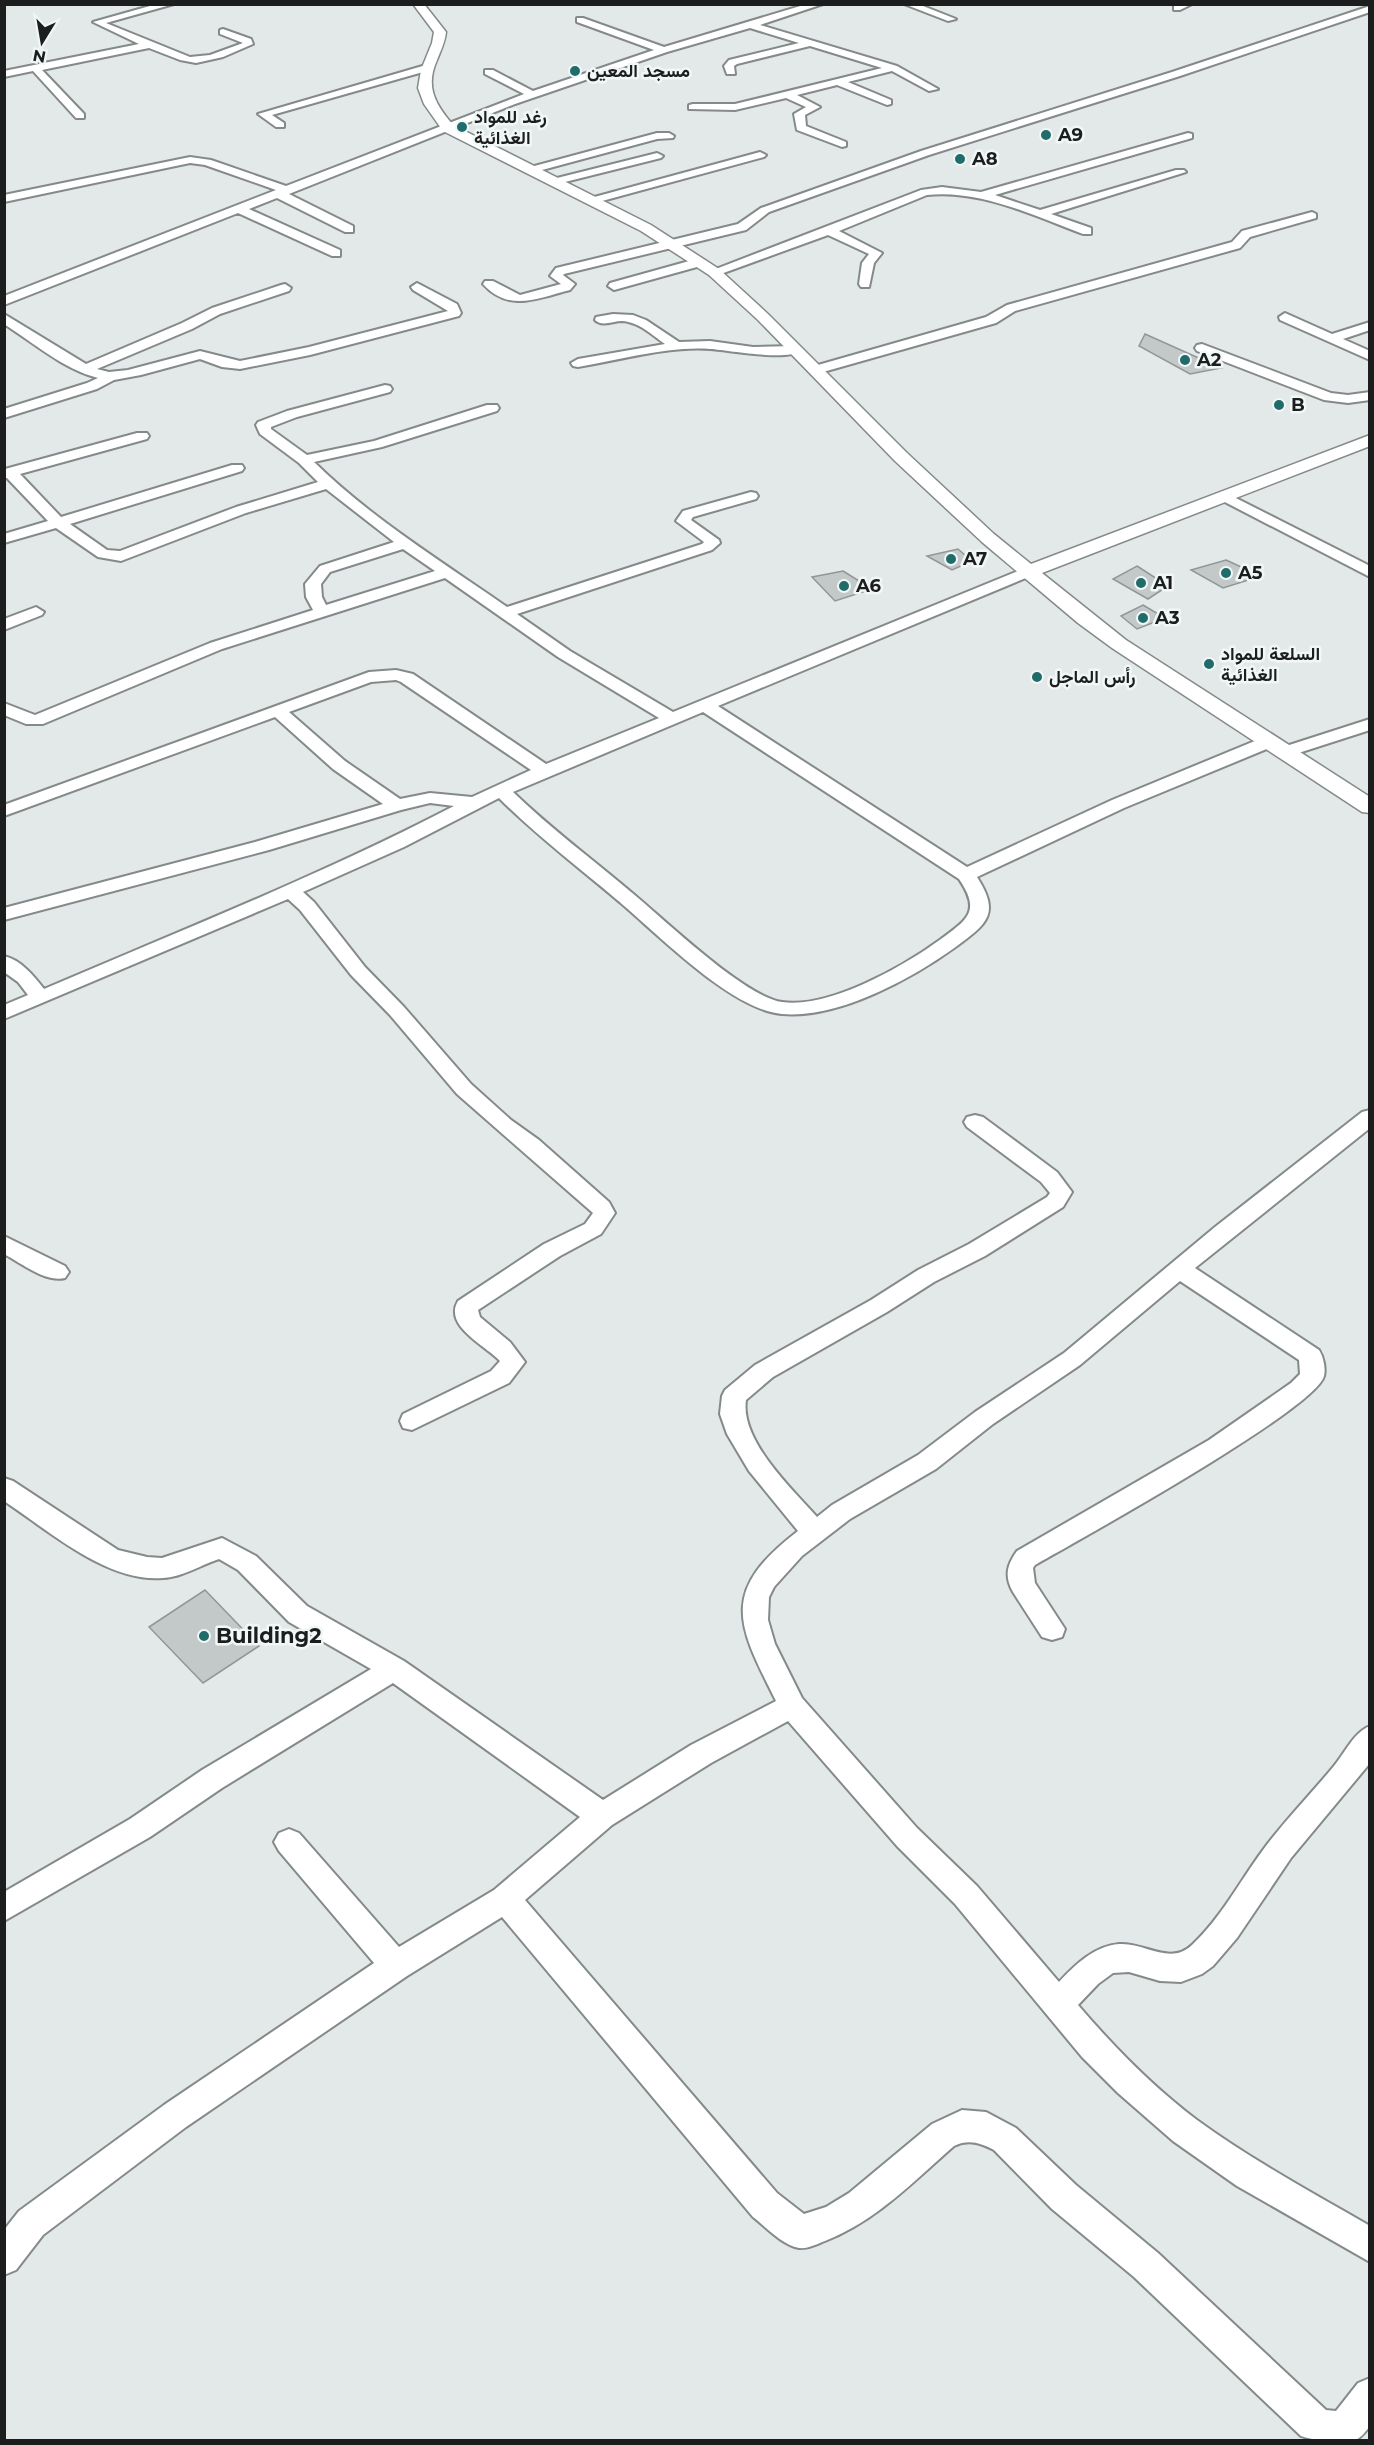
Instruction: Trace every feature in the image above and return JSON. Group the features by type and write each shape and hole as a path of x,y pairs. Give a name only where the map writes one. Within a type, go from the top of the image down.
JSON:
{"street":[{"path":"170,4 98,22 187,60 195,60 248,44 248,41 223,32"},
{"path":"418,4 440,32 439,44 426,68 423,88 436,114 448,128 674,244 714,272 945,498 1085,619 1119,644 1370,807"},
{"path":"4,301 531,94 664,50 819,4"},
{"path":"908,4 951,19"},
{"path":"1177,8 1188,4"},
{"path":"489,284 520,299 569,286 556,276 560,271 747,225 757,214 765,210 925,153 1176,74 1370,9"},
{"path":"580,20 664,50"},
{"path":"750,25 893,68 933,89"},
{"path":"101,39 124,34"},
{"path":"731,72 729,66 733,62 811,43"},
{"path":"4,74 151,45"},
{"path":"35,68 80,116"},
{"path":"280,125 263,114 426,68"},
{"path":"693,108 728,108 893,68"},
{"path":"489,72 531,94"},
{"path":"840,82 887,102"},
{"path":"789,95 815,107 799,114 801,128 842,144"},
{"path":"531,170 657,136 669,136"},
{"path":"980,196 1188,136"},
{"path":"591,201 760,155"},
{"path":"553,182 657,156"},
{"path":"4,199 190,160 207,162 283,192 349,229"},
{"path":"1037,214 1180,172"},
{"path":"714,272 829,231 933,190 949,189 980,196 1087,231"},
{"path":"239,208 336,253"},
{"path":"816,370 969,327 1030,303 1240,243 1242,236 1246,234 1312,216"},
{"path":"829,231 876,253 868,263 865,284"},
{"path":"614,286 700,262"},
{"path":"4,287 24,294"},
{"path":"4,414 92,386 111,376 200,355 213,357 228,364 240,365 321,348 448,317 455,313 453,307 417,287"},
{"path":"87,368 187,326 216,311 285,288"},
{"path":"1285,317 1370,356"},
{"path":"4,318 62,356 111,376"},
{"path":"601,320 636,319 676,346"},
{"path":"1331,338 1370,326"},
{"path":"578,363 676,346 710,345 753,351 794,350"},
{"path":"1202,348 1329,397 1348,399 1370,396"},
{"path":"386,389 292,414 262,425 266,431 304,460 328,484 405,543 564,654 672,718"},
{"path":"304,460 377,444 492,408"},
{"path":"7,473 142,435"},
{"path":"4,1013 291,891 544,771 1029,572 1370,440"},
{"path":"4,539 237,468"},
{"path":"7,473 58,522 103,554 121,556 241,510 328,484"},
{"path":"506,612 707,547 712,543 711,540 688,526 683,521 684,518 688,514 751,496"},
{"path":"1224,496 1370,572"},
{"path":"322,612 314,597 313,584 325,569 405,543"},
{"path":"4,708 26,719 37,720 216,646 447,572"},
{"path":"4,625 36,612"},
{"path":"4,811 369,677 396,675 416,684 544,771"},
{"path":"502,791 567,850 707,964 745,994 762,1004 780,1008 804,1009 841,999 889,979 932,956 976,920 981,909 980,899 966,875 705,705"},
{"path":"278,711 339,765 397,805"},
{"path":"1286,752 1370,724"},
{"path":"966,875 1118,804 1268,742"},
{"path":"4,914 293,837 397,805 430,798 474,803"},
{"path":"291,891 307,906 358,971 397,1011 464,1089 503,1125 531,1145 575,1183 601,1207 604,1214 602,1220 593,1229 552,1250 466,1306 466,1316 477,1328 505,1350 513,1362 500,1377 412,1421"},
{"path":"4,962 25,978 41,998"},
{"path":"1370,1117 1179,1269 1072,1359 984,1418 927,1462 842,1512 793,1549 765,1580 756,1597 755,1620 761,1644 792,1706 908,1838 966,1895 1093,2046 1129,2082 1184,2130 1249,2175 1370,2245"},
{"path":"816,1532 776,1487 746,1445 732,1417 734,1396 764,1371 879,1306 926,1276 977,1250 1055,1202 1061,1192 1049,1177 975,1122"},
{"path":"4,1244 57,1272"},
{"path":"1052,1629 1022,1585 1020,1567 1026,1558 1218,1447 1300,1389 1312,1376 1311,1356 1179,1269"},
{"path":"4,1488 110,1558 145,1568 169,1567 222,1548 236,1554 298,1614 394,1669 602,1816"},
{"path":"4,1908 140,1828 212,1779 394,1669"},
{"path":"4,2258 31,2223 175,2116 396,1966 505,1899 602,1816 701,1754 792,1706"},
{"path":"1059,2003 1089,1973 1108,1961 1126,1958 1168,1969 1181,1969 1194,1963 1212,1945 1281,1848 1359,1757 1370,1738"},
{"path":"289,1842 396,1966"},
{"path":"505,1899 765,2205 798,2231 808,2231 836,2220 861,2205 943,2135 962,2126 986,2127 1005,2139 1065,2197 1146,2265 1314,2423 1329,2430 1338,2430 1350,2422 1370,2395"}],"building":[{"name":"A2","path":"1145,334 1221,368 1190,374 1139,346"},
{"name":"A7","path":"958,549 972,561 952,570 927,556"},
{"name":"A5","path":"1226,560 1261,576 1223,588 1191,570"},
{"name":"A1","path":"1137,566 1168,586 1148,599 1113,579"},
{"name":"A6","path":"843,571 872,589 835,601 812,577"},
{"name":"A3","path":"1143,605 1165,618 1137,629 1121,616"},
{"name":"Building2","path":"205,1590 259,1646 203,1683 149,1627"}],"place":[{"name":"مسجد المعين","path":"575,71"},
{"name":"رغد للمواد الغذائية","path":"462,127"},
{"name":"A9","path":"1046,135"},
{"name":"A8","path":"960,159"},
{"name":"A2","path":"1185,360"},
{"name":"B","path":"1279,405"},
{"name":"A7","path":"951,559"},
{"name":"A5","path":"1226,573"},
{"name":"A1","path":"1141,583"},
{"name":"A6","path":"844,586"},
{"name":"A3","path":"1143,618"},
{"name":"السلعة للمواد الغذائية","path":"1209,664"},
{"name":"رأس الماجل","path":"1037,677"},
{"name":"Building2","path":"204,1636"}]}
